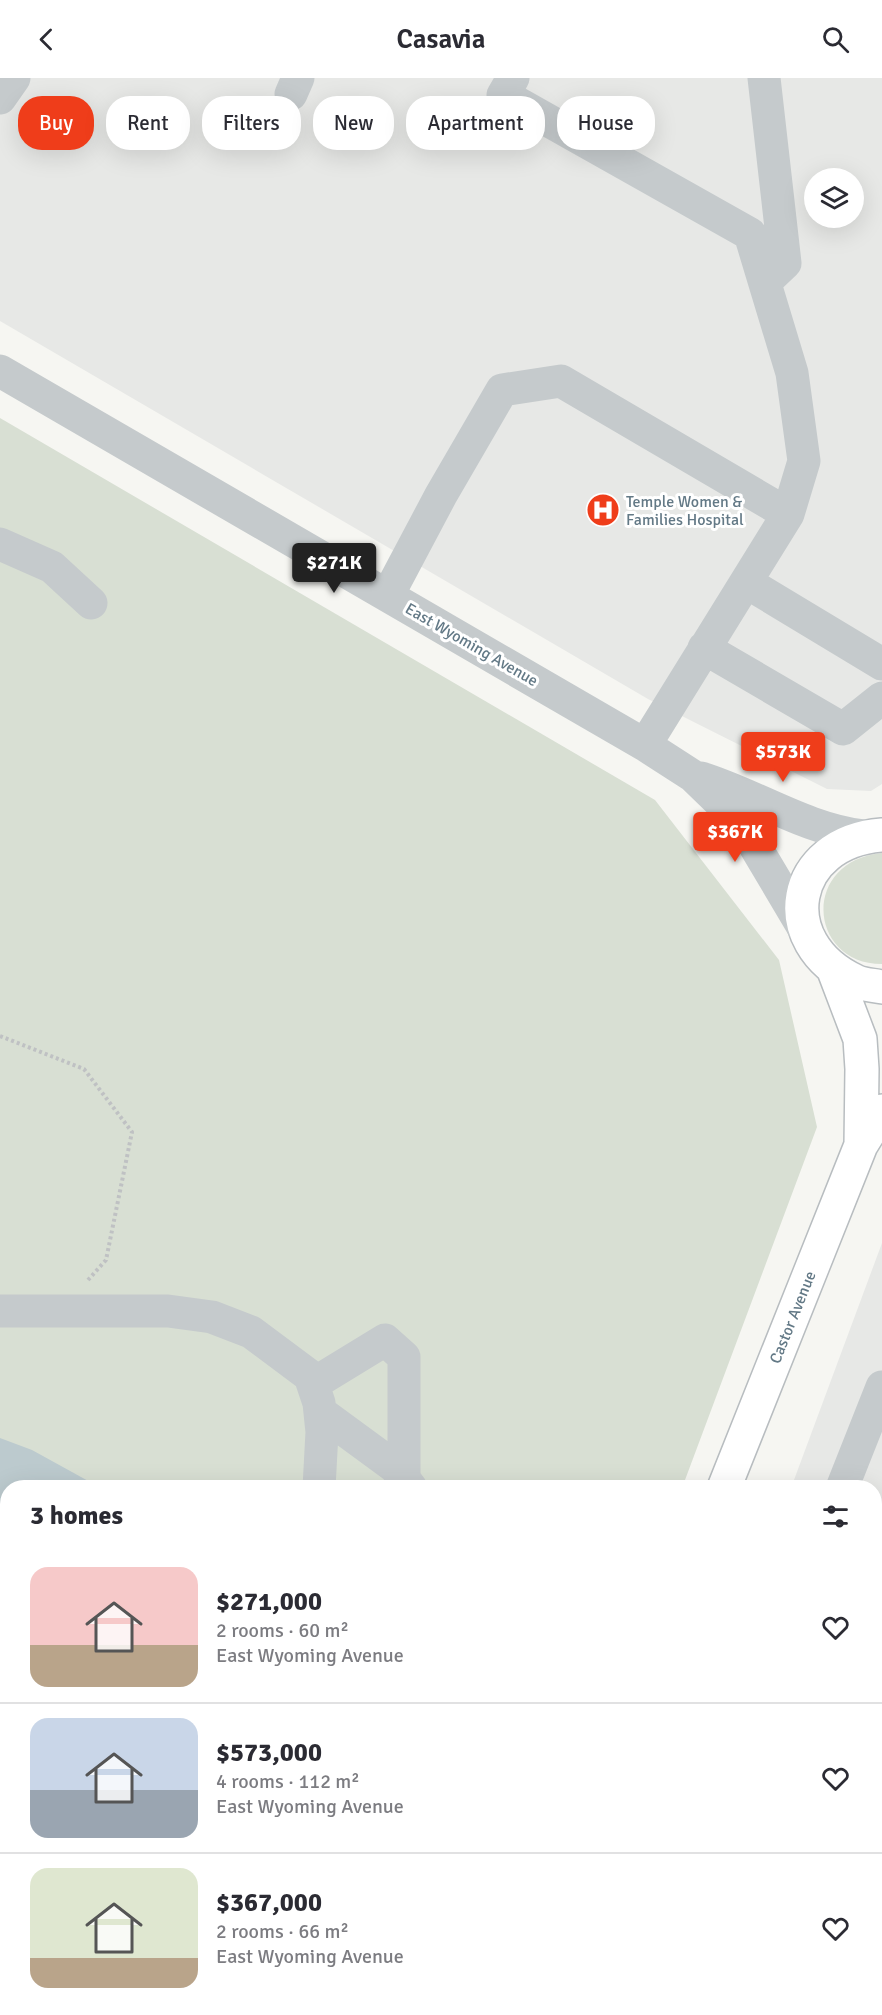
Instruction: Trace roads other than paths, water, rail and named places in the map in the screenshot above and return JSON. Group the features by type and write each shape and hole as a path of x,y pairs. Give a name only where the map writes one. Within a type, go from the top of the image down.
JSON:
{"main road":[{"path":"873,835 840,844 820,859 807,880 802,903 803,927 814,948 833,968 857,982 882,987"},
{"name":"Castor Avenue","path":"833,968 860,1039 861,1145"},
{"name":"Castor Avenue","path":"727,1480 861,1145 882,1111"}],"street":[{"path":"0,98 14,78"},
{"path":"513,78 503,95 750,234 766,280 792,373 804,461 788,514 645,745"},
{"path":"764,78 785,263 766,280"},
{"name":"East Wyoming Avenue","path":"0,371 645,745 693,776 749,836 803,927"},
{"path":"388,595 441,495 502,390 561,381 788,514"},
{"path":"0,544 52,567 92,603"},
{"path":"746,582 882,664"},
{"path":"705,648 843,729 882,698"},
{"name":"East Wyoming Avenue","path":"693,776 736,789 807,822 837,833 873,835"},
{"path":"0,1311 168,1311 212,1317 251,1332 310,1376 322,1432 319,1480"},
{"path":"316,1398 385,1340 404,1357 408,1480"},
{"path":"845,1480 882,1387"},
{"path":"316,1398 395,1467 406,1480"}],"place":[{"name":"Temple Women & Families Hospital","path":"603,510"}]}
